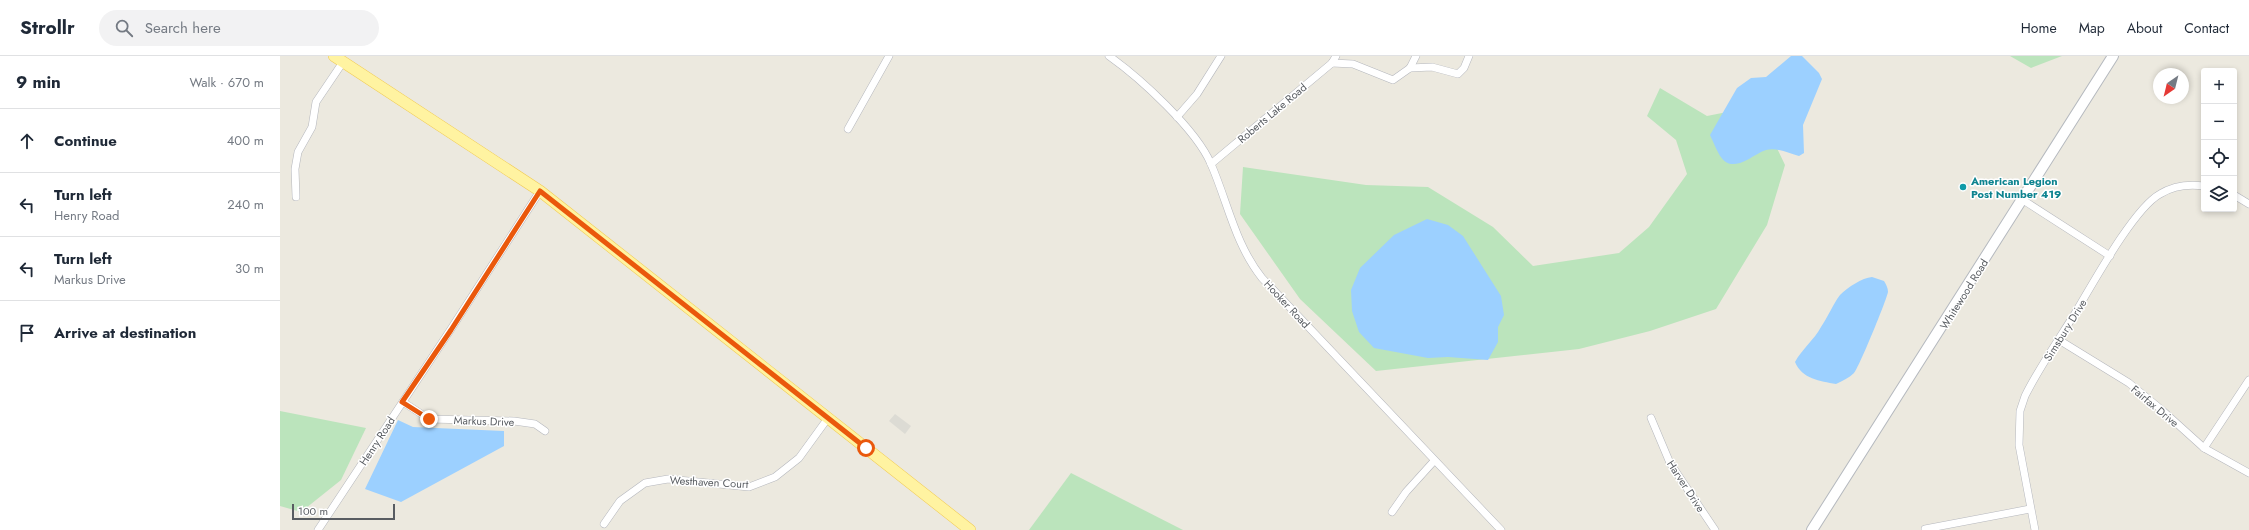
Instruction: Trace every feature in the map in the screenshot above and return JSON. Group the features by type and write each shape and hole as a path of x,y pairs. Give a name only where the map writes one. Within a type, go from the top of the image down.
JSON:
{"main road":[{"path":"339,59 540,191 970,530"}],"street":[{"path":"848,129 889,56"},
{"name":"Hooker Road","path":"1109,56 1177,117 1200,144 1211,164 1236,233 1252,265 1434,461 1501,530"},
{"path":"1177,117 1197,94 1221,56"},
{"name":"Roberts Lake Road","path":"1211,164 1332,63 1336,56"},
{"path":"1332,63 1354,64 1393,80 1410,68 1416,56"},
{"path":"1410,68 1432,66 1458,74 1464,68 1469,56"},
{"name":"Whitewood Road","path":"1812,530 2023,200 2113,56"},
{"path":"296,197 295,169 298,152 312,127 316,102 339,59"},
{"name":"Simsbury Drive","path":"2035,530 2019,445 2020,411 2031,384 2110,256 2137,217 2158,194 2184,186 2201,186"},
{"name":"Henry Road","path":"318,530 451,330 540,191"},
{"path":"2237,197 2249,204"},
{"path":"2023,200 2110,256"},
{"name":"Fairfax Drive","path":"2059,340 2128,384 2163,411 2204,448 2249,473"},
{"path":"2204,448 2249,380"},
{"name":"Markus Drive","path":"402,402 429,419 514,421 535,424 545,431"},
{"name":"Westhaven Court","path":"604,524 620,501 645,483 668,479 748,486 775,477 799,458 828,418"},
{"name":"Harver Drive","path":"1651,418 1670,463 1715,530"},
{"path":"1392,512 1406,492 1434,461"},
{"path":"1925,529 2030,509"}],"shaded area":[{"path":"895,414 911,426 905,434 889,421"}],"green space":[{"path":"2010,56 2062,56 2031,68"},
{"path":"1660,88 1707,116 1757,106 1785,165 1767,225 1716,309 1650,331 1579,349 1376,371 1300,299 1240,214 1243,167 1366,185 1428,187 1493,227 1533,266 1619,253 1649,227 1687,174 1676,140 1647,116"},
{"path":"280,411 366,428 341,480 301,512 280,506"},
{"path":"1071,473 1183,530 1029,530"}],"water":[{"path":"1791,56 1802,56 1819,73 1822,79 1803,125 1804,153 1799,156 1770,149 1740,163 1728,163 1720,156 1710,135 1737,88 1751,78 1766,77"},
{"path":"1427,219 1448,225 1463,236 1501,296 1504,315 1498,327 1498,342 1488,360 1448,357 1428,358 1374,348 1359,332 1352,311 1351,290 1360,268 1394,235"},
{"path":"1872,277 1884,281 1888,292 1857,369 1848,378 1836,384 1807,376 1798,368 1795,362 1798,357 1818,332 1840,295 1855,283"},
{"path":"398,420 413,427 504,431 504,446 401,502 365,489"}],"place":[{"name":"American Legion Post Number 419","path":"1963,187"}],"route":[{"path":"429,419 402,402 451,330 540,191 866,448"}]}
